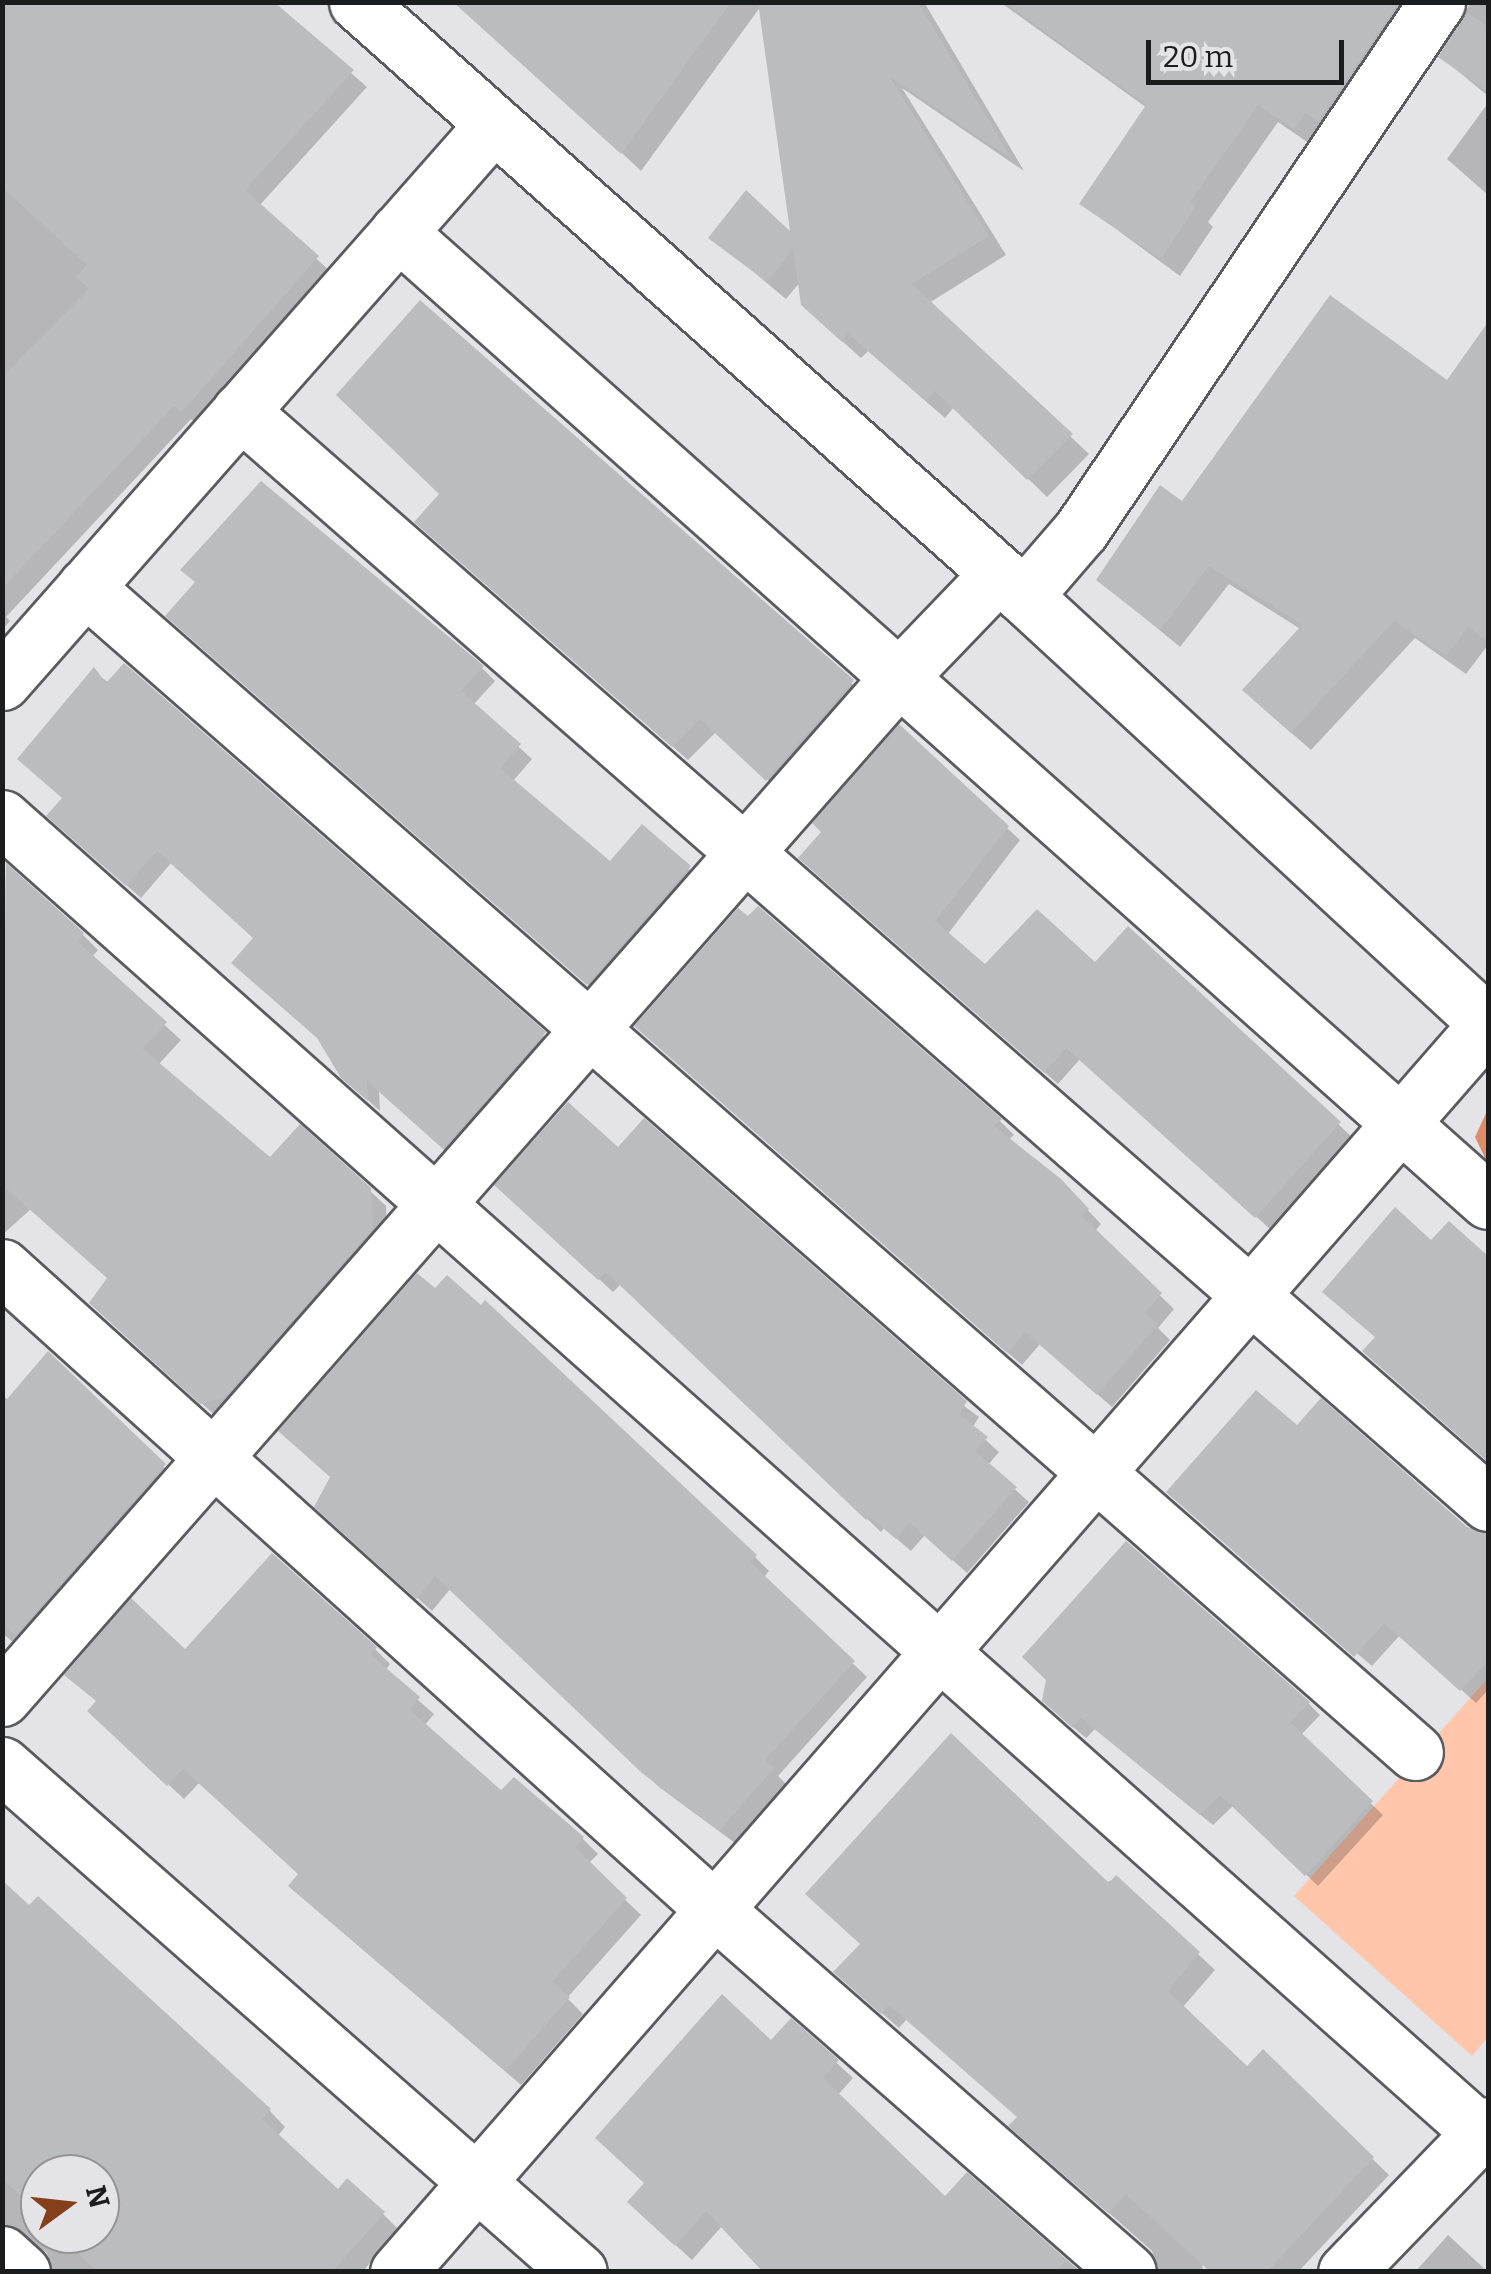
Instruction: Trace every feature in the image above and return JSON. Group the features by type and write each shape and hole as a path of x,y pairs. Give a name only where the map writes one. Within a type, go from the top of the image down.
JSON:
{"street":[{"path":"357,2 1011,585 1488,1024 398,2272"},
{"path":"2,1698 900,676 1082,530 1437,2"},
{"path":"2,682 492,126"},
{"path":"398,232 1488,1201"},
{"path":"240,412 1488,1503"},
{"path":"86,587 1416,1752"},
{"path":"2,818 938,1654 1486,2132 1346,2272"},
{"path":"2,1267 716,1910 1128,2272"},
{"path":"2,1765 579,2272"},
{"path":"2,2254 22,2272"}],"shaded area":[{"path":"1488,1109 1488,1164 1475,1137"},
{"path":"1488,1678 1488,2037 1472,2056 1294,1896"}],"building":[{"path":"2,2 274,2 354,70 245,190 319,256 182,412 174,406 2,589 4,375 89,289 76,277 87,265 2,187"},
{"path":"453,2 731,2 621,154"},
{"path":"758,2 918,2 1012,159 890,77 989,236 912,284 1073,434 1027,480 935,391 926,401 848,334 842,342 801,305 793,249 767,282 708,238 746,190 790,231"},
{"path":"1004,2 1399,2 1318,122 1305,113 1294,129 1258,105 1190,202 1196,206 1161,259 1079,204 1146,105"},
{"path":"1466,12 1488,27 1488,92 1438,57"},
{"path":"1330,295 1447,380 1488,322 1488,642 1468,627 1446,656 1394,621 1291,733 1242,690 1302,625 1209,566 1160,630 1096,580 1160,485 1182,501"},
{"path":"420,300 854,680 766,781 700,719 672,747 414,522 439,494 336,395"},
{"path":"261,481 484,666 461,691 521,744 500,768 610,861 642,824 691,866 587,985 165,616 195,582 180,570"},
{"path":"124,663 546,1032 443,1149 367,1081 368,1101 341,1078 317,1038 231,963 253,938 157,851 126,886 46,816 62,798 17,759 94,667 106,683"},
{"path":"899,724 1009,826 935,921 985,964 1037,909 1095,962 1128,926 1341,1122 1255,1218 1066,1048 1044,1073 798,858 821,832 812,823"},
{"path":"6,863 84,933 77,941 167,1022 143,1049 270,1157 300,1124 371,1188 373,1229 224,1398 200,1404 89,1303 107,1278 2,1185"},
{"path":"758,906 1002,1119 994,1126 1061,1179 1089,1209 1082,1216 1162,1293 1145,1313 1158,1324 1097,1395 1025,1332 1007,1353 634,1026 738,908 748,916"},
{"path":"568,1102 618,1147 644,1118 967,1401 959,1414 988,1437 975,1451 1017,1487 952,1561 910,1523 896,1539 869,1516 866,1520 606,1272 598,1280 494,1185"},
{"path":"1395,1207 1431,1240 1449,1221 1488,1256 1488,1462 1362,1351 1375,1337 1322,1292"},
{"path":"417,1273 435,1288 447,1275 481,1305 485,1300 757,1555 750,1562 855,1661 765,1760 774,1768 719,1831 642,1773 435,1576 416,1599 314,1507 330,1477 278,1431"},
{"path":"48,1351 166,1464 16,1635 2,1624 2,1405"},
{"path":"1256,1390 1297,1425 1321,1398 1467,1527 1488,1533 1488,1661 1460,1691 1384,1623 1354,1657 1166,1492"},
{"path":"1126,1541 1310,1702 1290,1722 1373,1801 1305,1876 1220,1795 1200,1815 1081,1718 1073,1728 1042,1701 1046,1680 1022,1657"},
{"path":"272,1553 377,1647 371,1655 420,1697 410,1710 501,1790 514,1777 584,1837 575,1847 627,1898 552,1982 570,1997 505,2071 288,1886 298,1874 183,1769 167,1786 87,1711 96,1701 64,1675 131,1598 185,1649"},
{"path":"951,1733 1109,1883 1116,1875 1200,1952 1168,1991 1247,2066 1263,2049 1374,2157 1267,2272 1210,2272 1126,2194 1108,2213 1008,2126 1017,2117 889,2005 881,2014 833,1972 860,1944 805,1894"},
{"path":"2,1880 29,1905 38,1896 271,2109 262,2119 338,2189 347,2178 385,2212 332,2272 97,2272 79,2254 120,2254 120,2154 20,2154 20,2196 2,2178"},
{"path":"722,1994 771,2040 791,2018 839,2060 823,2078 945,2196 967,2172 1067,2260 1056,2272 763,2272 706,2211 675,2246 627,2202 644,2183 595,2138"}]}
